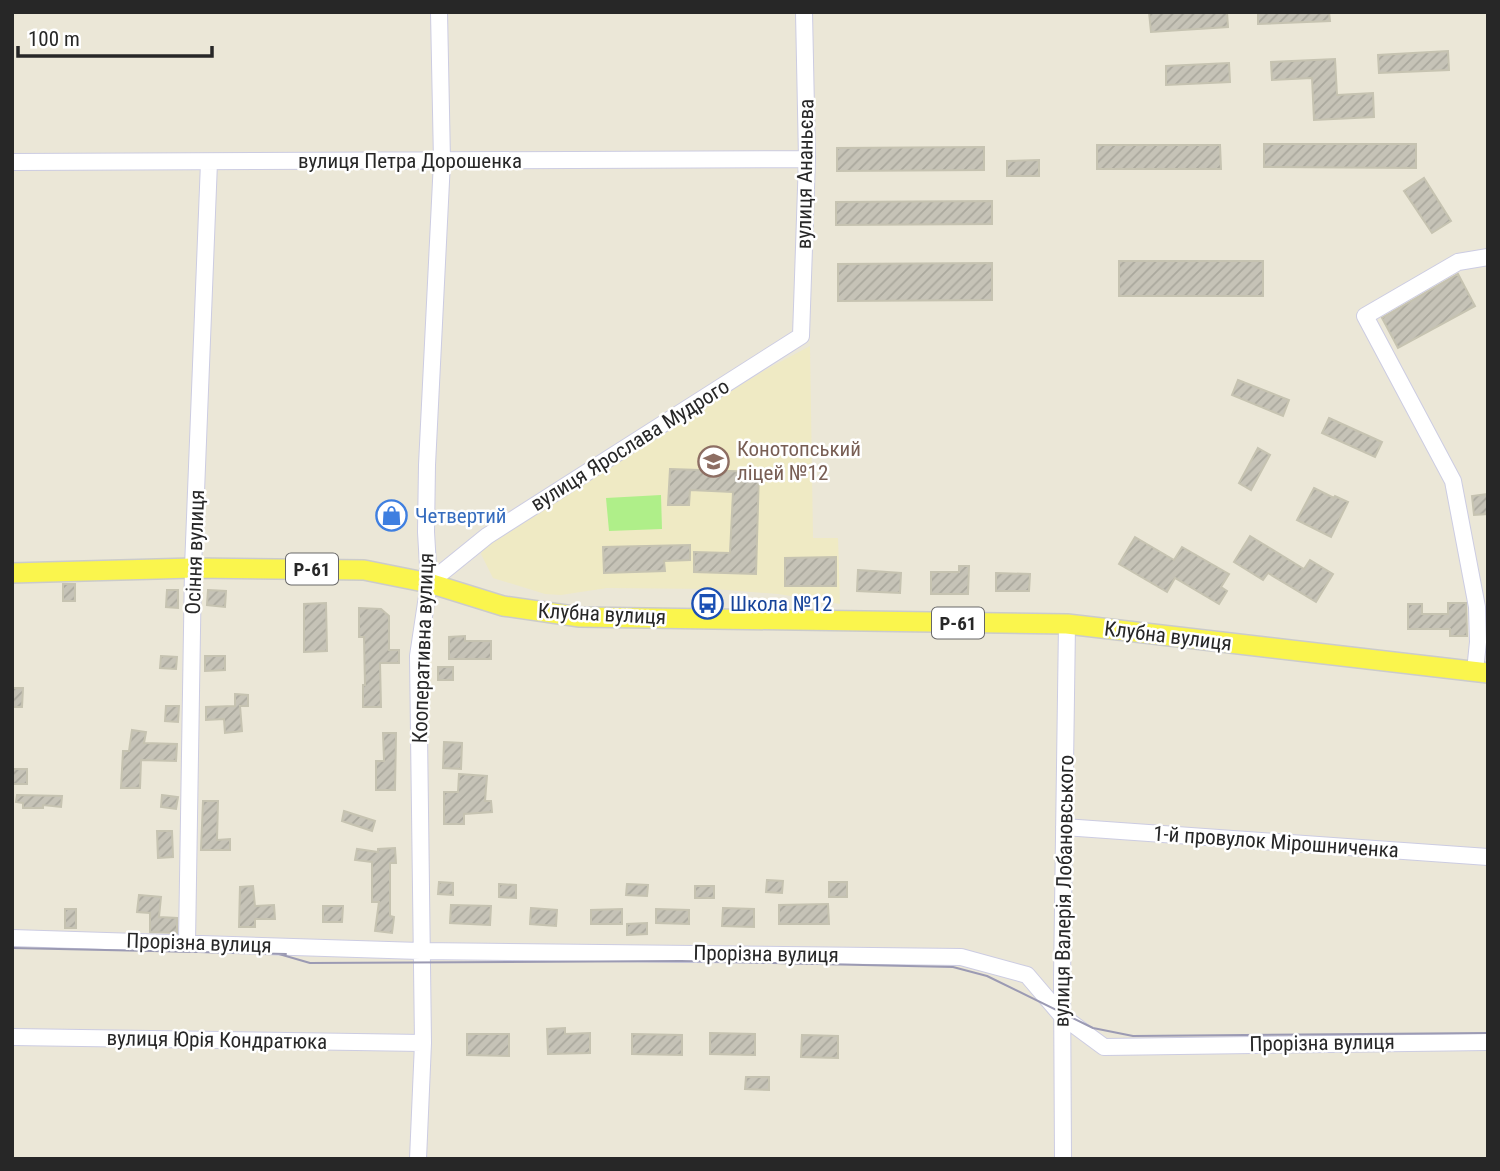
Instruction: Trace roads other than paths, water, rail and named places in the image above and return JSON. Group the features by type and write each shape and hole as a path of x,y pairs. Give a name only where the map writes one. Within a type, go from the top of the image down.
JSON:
{"main road":[{"name":"Клубна вулиця","path":"12,573 193,568 363,570 429,583 503,607 580,617 1067,624 1481,672"}],"street":[{"name":"Кооперативна вулиця","path":"418,1159 423,1043 418,656 429,583 426,532 427,465 442,161 439,12"},
{"name":"вулиця Ананьєва","path":"801,337 807,159 804,12"},
{"name":"вулиця Петра Дорошенка","path":"12,162 807,159"},
{"name":"Осіння вулиця","path":"187,942 193,568 209,162"},
{"path":"1481,672 1478,642 1482,606 1453,481 1365,316 1458,262 1488,257"},
{"name":"вулиця Ярослава Мудрого","path":"429,583 487,536 801,337"},
{"name":"вулиця Валерія Лобановського","path":"1063,1159 1067,624"},
{"name":"1-й провулок Мірошниченка","path":"1064,827 1488,857"},
{"name":"Прорізна вулиця","path":"12,938 420,951 961,957 1027,975 1062,1016 1104,1047 1488,1042"},
{"name":"вулиця Юрія Кондратюка","path":"12,1037 423,1043"}],"tram line":[{"path":"12,948 286,954"},
{"path":"279,954 310,963 681,961 953,967 987,976 1093,1028 1133,1036 1488,1033"}],"place":[{"name":"Конотопський ліцей №12","path":"714,461"},
{"name":"Четвертий","path":"392,516"},
{"name":"Школа №12","path":"707,604"}]}
